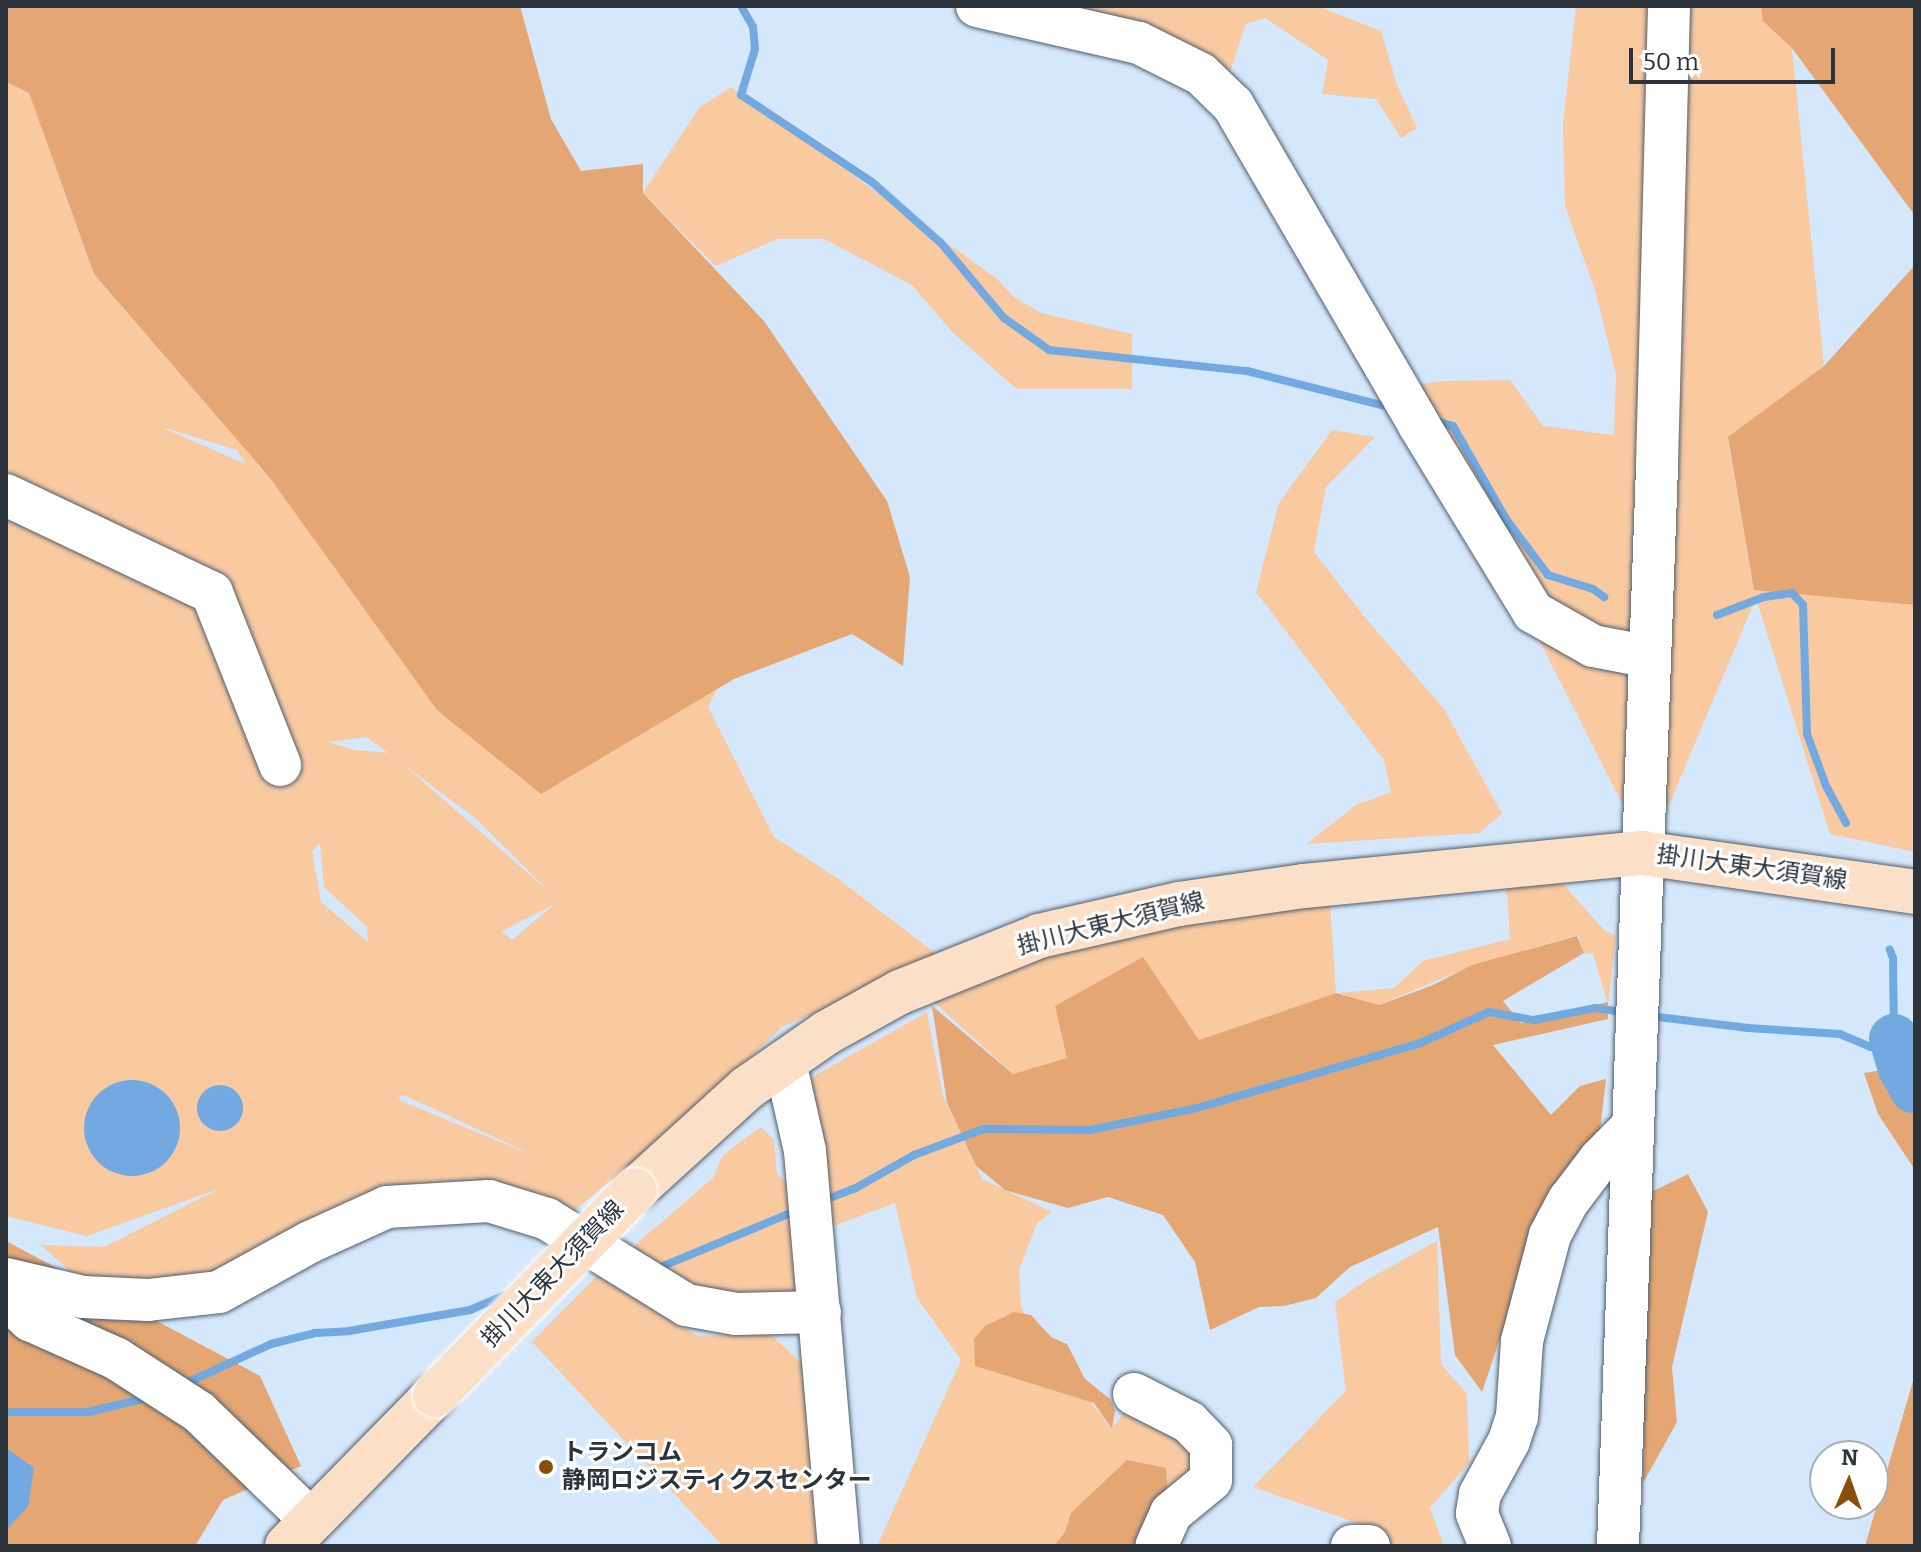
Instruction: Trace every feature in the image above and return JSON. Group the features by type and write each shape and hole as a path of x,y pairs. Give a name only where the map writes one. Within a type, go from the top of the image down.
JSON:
{"main road":[{"name":"掛川大東大須賀線","path":"300,1534 635,1190 747,1088 826,1033 900,992 1039,936 1179,904 1304,886 1642,853 1915,892"}],"street":[{"path":"977,6 1139,43 1201,74 1233,105 1411,411 1533,612 1593,646 1650,657"},
{"path":"1618,1546 1650,657 1669,6"},
{"path":"6,495 212,593 280,765"},
{"path":"785,1062 805,1151 839,1546"},
{"path":"1490,1546 1477,1513 1480,1494 1509,1441 1517,1417 1522,1341 1550,1235 1569,1200 1600,1159 1632,1127"},
{"path":"6,1279 83,1297 148,1300 219,1292 310,1242 387,1207 489,1201 547,1219 686,1305 736,1314 820,1312"},
{"path":"6,1298 30,1320 117,1359 199,1412 300,1534"},
{"path":"1134,1394 1189,1422 1211,1445 1211,1480 1171,1513 1156,1546"},
{"path":"1352,1546 1369,1546"}],"shaded area":[{"path":"6,6 520,6 551,119 581,171 643,164 643,193 764,321 887,501 910,577 903,666 852,634 734,679 541,794 437,710 270,478 94,274 29,93 6,82"},
{"path":"1020,6 1317,6 1381,31 1397,85 1417,128 1401,138 1376,99 1322,94 1328,60 1265,18 1246,24 1227,81"},
{"path":"1576,6 1784,6 1792,48 1824,366 1728,438 1754,590 1915,603 1915,852 1830,834 1756,598 1669,805 1626,811 1410,386 1444,381 1510,380 1543,426 1614,435 1616,375 1596,293 1565,206 1563,125"},
{"path":"1761,6 1915,6 1915,221 1913,213 1792,48 1763,21"},
{"path":"6,82 29,93 94,274 270,478 725,673 708,707 774,837 837,878 940,957 782,1027 661,1140 571,1213 387,1207 198,1294 100,1298 41,1245 104,1247 221,1188 87,1236 6,1216","holes":["165,429 237,450 246,464","367,737 388,753 355,750 328,742","403,764 476,819 545,888","320,843 324,887 367,927 368,942 321,902 312,851","555,904 512,940 502,931","398,1095 406,1096 539,1158 401,1101"]},
{"path":"731,87 997,279 1014,297 1041,313 1132,334 1132,389 1017,389 953,333 912,285 824,239 777,239 716,266 643,193 699,108"},
{"path":"1915,265 1915,605 1754,590 1728,437 1824,366"},
{"path":"1332,430 1375,437 1326,487 1314,552 1363,615 1444,709 1502,814 1479,833 1306,844 1356,805 1391,792 1384,760 1256,592 1279,503"},
{"path":"1506,882 1563,884 1604,930 1616,936 1608,1004 1593,954 1584,953 1578,935 1474,965 1378,1005 1339,993 1394,988 1423,961 1510,939"},
{"path":"1330,903 1336,993 1199,1040 1067,1058 1013,1074 934,1002 1042,956 1123,934"},
{"path":"1577,936 1584,953 1503,1001 1521,1023 1608,1002 1608,1019 1493,1045 1551,1115 1580,1086 1606,1079 1599,1140 1547,1198 1482,1392 1455,1355 1438,1227 1350,1267 1316,1298 1284,1306 1259,1307 1210,1330 1195,1262 1163,1215 1108,1197 1068,1208 1005,1190 976,1166 947,1103 932,1006 1013,1074 1067,1058 1055,1006 1143,957 1199,1040 1336,993 1379,1005 1433,985 1472,965"},
{"path":"927,1012 943,1096 982,1179 1052,1212 1037,1223 1019,1270 1021,1307 1057,1375 1030,1383 1090,1401 1112,1429 1131,1403 1211,1445 1156,1546 877,1546 961,1360 917,1298 895,1203 828,1228 811,1118 812,1077"},
{"path":"1889,1069 1915,1101 1915,1170 1878,1114 1864,1073"},
{"path":"761,1127 774,1140 777,1174 800,1196 801,1300 693,1288 627,1252 713,1178 723,1155"},
{"path":"1688,1174 1708,1212 1672,1367 1677,1422 1643,1483 1647,1194"},
{"path":"6,1241 260,1376 301,1466 223,1500 195,1546 6,1546"},
{"path":"1437,1241 1441,1364 1467,1394 1469,1463 1430,1508 1444,1546 1394,1546 1360,1524 1253,1487 1346,1391 1335,1302 1365,1281"},
{"path":"597,1276 698,1336 769,1333 811,1372 828,1546 723,1546 532,1342"},
{"path":"1014,1312 1031,1315 1051,1337 1067,1344 1085,1379 1110,1399 1115,1410 1112,1429 1094,1403 975,1366 974,1339 985,1326"},
{"path":"1915,1374 1915,1546 1865,1546 1873,1520 1889,1520 1889,1463"},
{"path":"1127,1460 1166,1468 1167,1486 1152,1546 1054,1546 1065,1532 1071,1513"}],"water":[{"path":"132,1080 150,1083 166,1094 177,1110 180,1128 177,1146 166,1162 150,1173 132,1176 114,1173 98,1162 87,1146 84,1128 87,1110 98,1094 114,1083"},
{"path":"220,1085 236,1092 243,1108 236,1124 220,1131 204,1124 197,1108 204,1092"},
{"path":"6,1448 34,1468 28,1507 6,1530"}],"waterway":[{"path":"741,6 753,27 755,49 741,95 872,182 941,243 1004,318 1049,350 1247,371 1393,408"},
{"path":"1433,420 1453,426 1506,519 1548,575 1593,589 1604,597"},
{"path":"1717,615 1764,597 1792,593 1803,605 1807,734 1826,786 1846,823"},
{"path":"1650,1016 1748,1028 1840,1034 1870,1047 1894,1039 1893,958 1890,950"},
{"path":"822,1201 854,1189 914,1155 984,1129 1090,1130 1197,1108 1418,1044 1489,1012 1534,1020 1595,1008 1625,1012"},
{"path":"1894,1039 1902,1066 1915,1089"},
{"path":"656,1269 798,1210"},
{"path":"182,1385 271,1344 315,1333 349,1331 470,1310 506,1295"},
{"path":"6,1412 88,1412 151,1397"}],"place":[{"name":"トランコム 静岡ロジスティクスセンター","path":"546,1467"}]}
